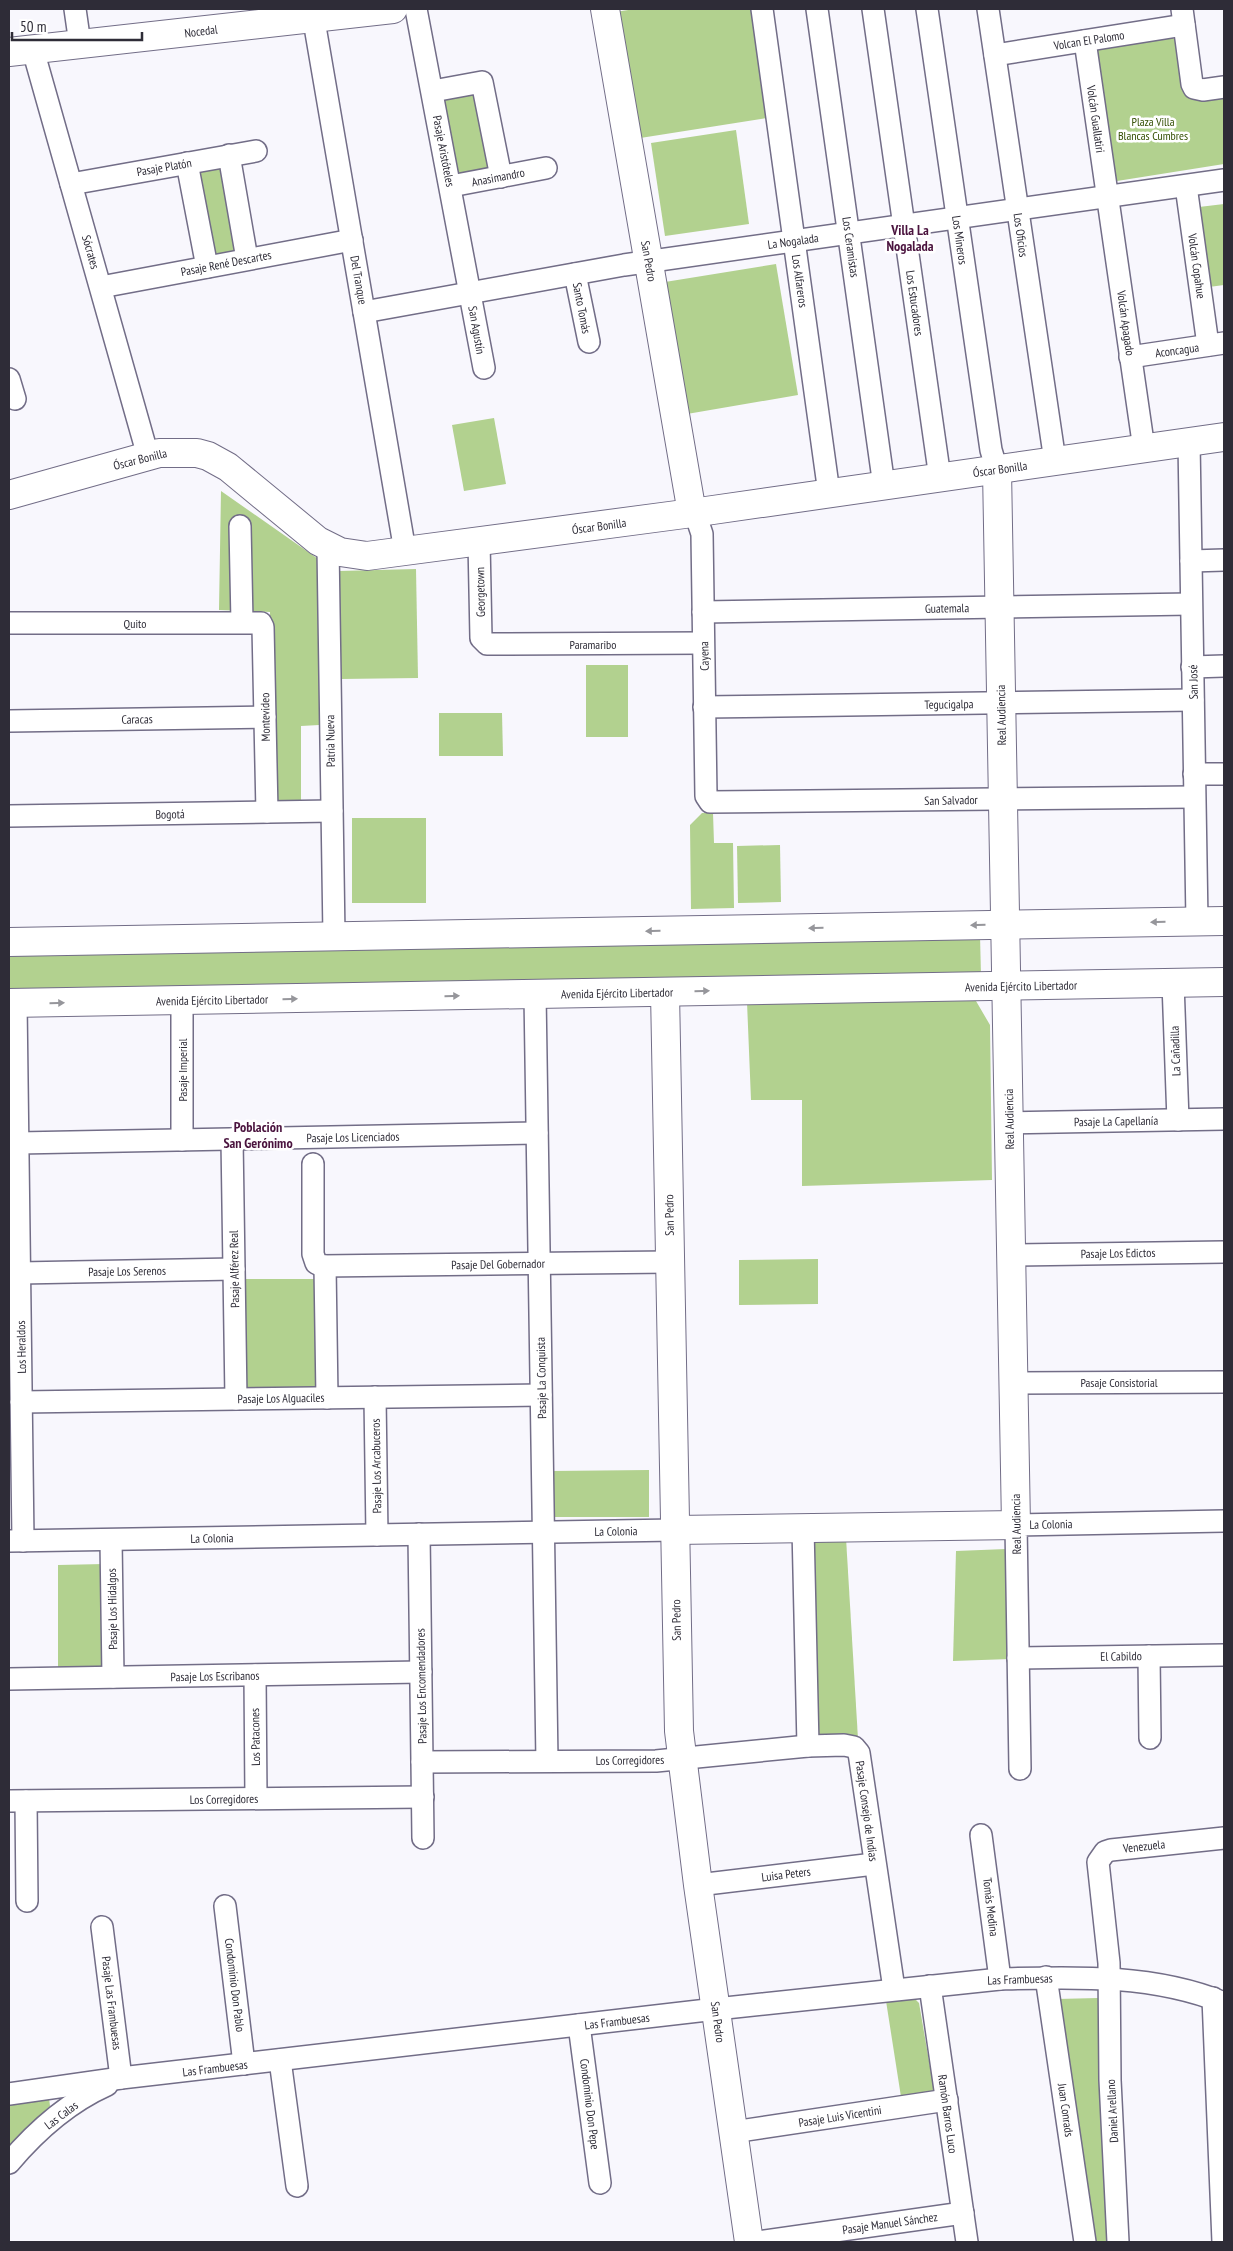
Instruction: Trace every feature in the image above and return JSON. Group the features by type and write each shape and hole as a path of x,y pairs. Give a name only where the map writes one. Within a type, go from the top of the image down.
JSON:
{"street":[{"path":"75,9 80,44"},
{"name":"Nocedal","path":"21,51 80,44 245,17 393,9"},
{"name":"Pasaje Aristóteles","path":"416,9 470,293"},
{"name":"San Pedro","path":"605,9 692,513"},
{"name":"Los Alfareros","path":"762,9 830,494"},
{"name":"Los Ceramistas","path":"817,9 884,486"},
{"name":"Los Estucadores","path":"873,9 940,478"},
{"name":"Los Mineros","path":"927,9 991,450 996,470"},
{"name":"Los Oficios","path":"988,9 1055,461"},
{"name":"Del Tranque","path":"313,13 405,551"},
{"path":"1183,17 1190,79 1194,88 1203,90 1224,87"},
{"name":"Volcan El Palomo","path":"995,55 1085,40 1183,17"},
{"name":"Volcán Guallatiri","path":"1085,40 1107,197"},
{"name":"Sócrates","path":"21,51 71,184 148,456"},
{"path":"433,91 482,82 501,177"},
{"name":"Pasaje Platón","path":"71,184 256,150"},
{"path":"229,155 247,259"},
{"path":"187,163 207,267"},
{"name":"Anasimandro","path":"451,186 546,168"},
{"name":"La Nogalada","path":"364,312 649,262 1224,180"},
{"name":"Volcán Copahue","path":"1186,186 1216,344"},
{"name":"Volcán Apagado","path":"1107,197 1144,449"},
{"name":"Pasaje René Descartes","path":"101,287 352,240"},
{"name":"Santo Tomás","path":"575,274 588,342"},
{"name":"San Agustín","path":"470,293 484,368"},
{"name":"Aconcagua","path":"1130,357 1216,344"},
{"path":"9,379 14,399"},
{"name":"Óscar Bonilla","path":"9,495 148,456 170,452 189,452 218,461 328,546 340,552 366,556 830,494 1224,437"},
{"name":"San José","path":"1189,442 1197,921"},
{"name":"Real Audiencia","path":"996,470 1020,1769"},
{"name":"Cayena","path":"692,513 698,522 702,534 704,707 706,796 708,801"},
{"name":"Montevideo","path":"240,526 251,622 263,627 267,812"},
{"name":"Georgetown","path":"479,542 480,633 483,642"},
{"name":"Patria Nueva","path":"328,546 334,936"},
{"path":"1191,561 1224,560"},
{"name":"Guatemala","path":"703,612 1191,604"},
{"name":"Quito","path":"9,623 251,622"},
{"name":"Paramaribo","path":"483,642 491,644 703,643"},
{"path":"1192,667 1224,666"},
{"name":"Tegucigalpa","path":"704,707 1193,700"},
{"name":"Caracas","path":"9,721 265,717"},
{"path":"1194,774 1224,774"},
{"name":"San Salvador","path":"708,801 713,803 1194,797"},
{"name":"Bogotá","path":"9,816 332,811"},
{"path":"9,942 1224,921"},
{"name":"Avenida Ejército Libertador","path":"12,1003 1224,982"},
{"name":"La Cañadilla","path":"1173,983 1178,1120"},
{"name":"San Pedro","path":"666,992 677,1695 681,1757 749,2242"},
{"name":"Pasaje La Conquista","path":"535,994 547,1761"},
{"name":"Pasaje Imperial","path":"182,1000 182,1140"},
{"name":"Los Heraldos","path":"12,1003 18,1143 14,1222 20,1273 21,1402 16,1541"},
{"name":"Pasaje La Capellanía","path":"1009,1123 1224,1119"},
{"name":"Pasaje Los Licenciados","path":"18,1143 537,1133"},
{"name":"Pasaje Alférez Real","path":"232,1139 236,1399"},
{"path":"313,1164 313,1254 316,1263 325,1266 327,1398"},
{"name":"Pasaje Los Edictos","path":"1011,1255 1224,1252"},
{"name":"Pasaje Del Gobernador","path":"325,1266 670,1262"},
{"name":"Pasaje Los Serenos","path":"20,1273 234,1270"},
{"name":"Pasaje Consistorial","path":"1014,1383 1224,1382"},
{"name":"Pasaje Los Alguaciles","path":"21,1402 541,1395"},
{"name":"Pasaje Los Arcabuceros","path":"375,1397 378,1535"},
{"name":"La Colonia","path":"16,1541 1224,1521"},
{"path":"804,1528 808,1746"},
{"name":"Pasaje Los Encomendadores","path":"419,1534 423,1838"},
{"name":"Pasaje Los Hidalgos","path":"111,1540 113,1677"},
{"name":"El Cabildo","path":"1018,1658 1224,1655"},
{"path":"1150,1656 1150,1738"},
{"name":"Pasaje Los Escribanos","path":"9,1679 421,1672"},
{"name":"Los Patacones","path":"255,1675 256,1798"},
{"name":"Pasaje Consejo de Indias","path":"808,1746 844,1745 854,1747 859,1753 894,1989"},
{"name":"Los Corregidores","path":"422,1762 656,1760 808,1746"},
{"name":"Los Corregidores","path":"27,1900 17,1801 423,1796"},
{"name":"Tomás Medina","path":"982,1836 1000,1978"},
{"name":"Venezuela","path":"1108,1979 1108,1955 1097,1867 1100,1857 1111,1850 1224,1838"},
{"name":"Luisa Peters","path":"698,1885 874,1864"},
{"name":"Condominio Don Pablo","path":"224,1906 244,2064"},
{"name":"Pasaje Las Frambuesas","path":"102,1927 121,2078"},
{"name":"Juan Conrads","path":"1046,1977 1086,2242"},
{"name":"Las Frambuesas","path":"9,2094 121,2078 1000,1978 1108,1979 1160,1984 1219,2000"},
{"name":"Daniel Arellano","path":"1108,1979 1110,2080 1118,2242"},
{"name":"Ramón Barros Luco","path":"930,1986 967,2242"},
{"path":"1219,2000 1223,2242"},
{"name":"Condominio Don Pepe","path":"579,2025 600,2183"},
{"path":"280,2060 297,2186"},
{"name":"Las Calas","path":"9,2163 33,2137 73,2105 96,2090 121,2078"},
{"name":"Pasaje Luis Vicentini","path":"734,2132 946,2100"},
{"name":"Pasaje Manuel Sánchez","path":"757,2242 962,2212"}],"green space":[{"path":"635,9 751,9 767,118 634,139 615,12"},
{"name":"Plaza Villa Blancas Cumbres","path":"1170,35 1179,44 1186,94 1196,98 1224,92 1224,164 1117,181 1112,175 1093,47"},
{"path":"475,88 490,171 456,178 441,94"},
{"path":"736,130 749,224 665,236 651,143"},
{"path":"225,163 241,253 210,259 192,168"},
{"path":"1224,204 1224,285 1209,287 1199,207"},
{"path":"776,264 798,395 687,414 665,282"},
{"path":"494,418 506,484 464,491 452,425"},
{"path":"221,491 321,561 319,725 301,726 301,800 272,800 270,612 219,610"},
{"path":"416,569 418,678 341,679 339,571"},
{"path":"586,665 628,665 628,737 586,737"},
{"path":"439,713 502,713 503,756 439,756"},
{"path":"702,813 713,813 714,843 733,843 734,908 691,909 690,825"},
{"path":"352,818 426,818 426,903 352,903"},
{"path":"780,845 781,902 738,903 737,846"},
{"path":"980,935 981,976 9,992 9,948"},
{"path":"976,1001 990,1025 992,1180 802,1186 802,1100 751,1100 747,1002"},
{"path":"818,1259 818,1304 739,1305 739,1260"},
{"path":"239,1279 315,1279 317,1387 248,1389 239,1385"},
{"path":"649,1470 649,1517 553,1517 552,1471"},
{"path":"846,1538 858,1739 813,1740 808,1539"},
{"path":"1006,1549 1010,1659 953,1661 956,1551"},
{"path":"104,1564 104,1666 58,1669 58,1565"},
{"path":"914,1998 919,2003 934,2090 927,2095 901,2097 886,2001"},
{"path":"1098,1998 1110,2242 1092,2242 1057,1999"},
{"path":"49,2098 50,2106 9,2146 9,2103"}],"district":[{"name":"Villa La Nogalada","path":"910,238"},
{"name":"Población San Gerónimo","path":"258,1136"}]}
